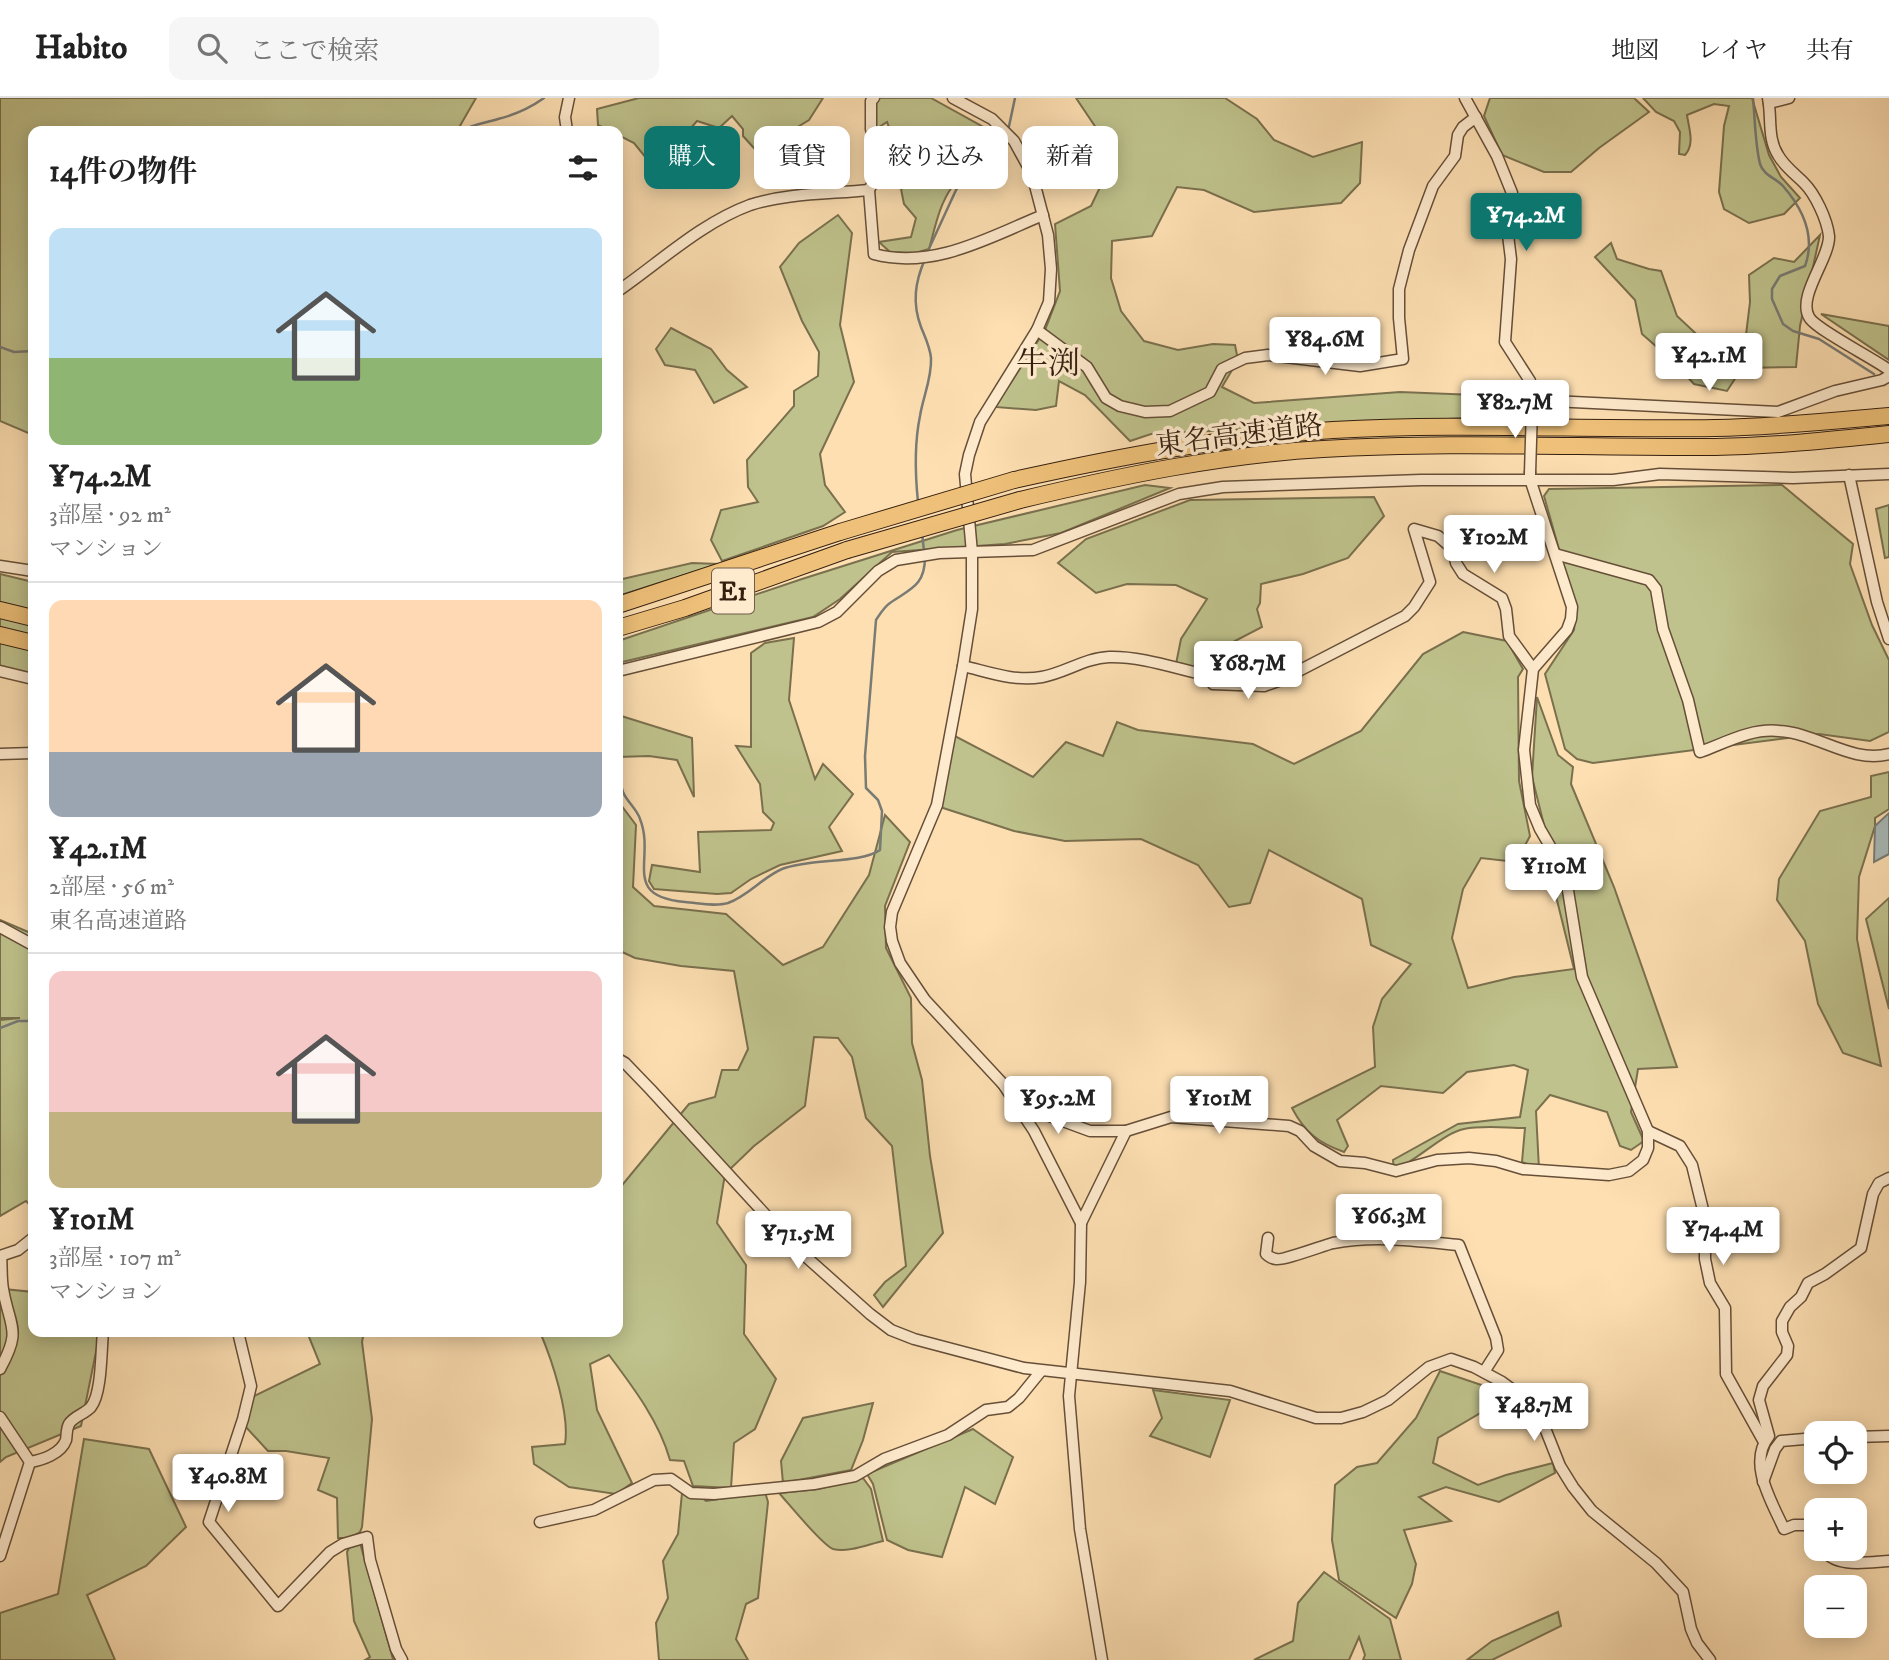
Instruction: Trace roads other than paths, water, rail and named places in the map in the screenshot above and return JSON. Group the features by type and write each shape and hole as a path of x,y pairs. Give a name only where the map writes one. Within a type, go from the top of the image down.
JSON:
{"highway":[{"name":"東名高速道路","path":"623,603 840,532 1014,480 1192,444 1333,430 1494,426 1715,428 1889,416"},
{"name":"東名高速道路","path":"623,627 685,608 848,550 1020,500 1174,466 1320,449 1388,446 1717,447 1889,434"},
{"path":"0,610 28,617"},
{"path":"0,635 28,642"}],"street":[{"path":"566,126 565,117 569,98"},
{"path":"874,98 871,101 871,129 881,160 869,190 874,254 916,258 948,254 1043,215"},
{"path":"953,98 992,118 1014,141 1032,174 1048,235 1051,268 1049,302 1037,330 980,422 969,454 965,474 972,553 972,609 963,666 937,804 892,912 890,927 900,963 925,1000 1003,1084 1034,1131 1081,1223"},
{"path":"1003,1084 1018,1086 1041,1113 1090,1131 1126,1131 1171,1117 1289,1126 1300,1131 1314,1146 1340,1161 1365,1163 1396,1171 1437,1160 1469,1157 1523,1169 1609,1175 1629,1171 1643,1160 1648,1149 1648,1131 1582,977 1565,872 1540,829 1530,805 1524,750 1533,669 1567,630 1572,607 1530,476 1530,381 1505,342 1512,192 1497,156 1465,98"},
{"path":"1789,98 1769,100 1770,138 1779,156 1807,186 1825,221 1829,237 1807,303 1808,316 1818,327 1875,359 1889,370"},
{"path":"1037,330 1087,367 1106,398 1120,406 1145,412 1170,411 1210,392 1222,369 1245,358 1268,355 1360,366 1403,359 1399,289 1409,250 1433,186 1455,156 1458,135 1463,127 1476,117"},
{"path":"623,287 712,223 735,211 770,200 869,190"},
{"path":"1532,404 1779,412 1835,391 1889,376"},
{"path":"623,670 818,622 836,612 878,571 896,560 939,553 1033,550 1179,494 1200,489 1530,476 1614,480 1690,473 1793,478 1889,474"},
{"path":"1849,475 1877,602 1889,639"},
{"path":"963,666 998,676 1043,677 1089,660 1110,657 1210,676 1213,684 1264,686 1281,680 1405,616 1414,607 1430,582 1414,529 1438,536 1452,549 1463,574 1502,598 1509,636 1533,669"},
{"path":"1555,554 1648,580 1656,589 1663,629 1688,700 1700,752 1750,733 1778,730 1819,739 1853,754 1875,757 1889,754"},
{"path":"0,566 28,569"},
{"path":"0,671 28,678"},
{"path":"0,754 28,753"},
{"path":"0,927 28,942"},
{"path":"623,1062 795,1247 870,1314 891,1330 914,1339 1041,1371 1230,1391 1316,1419 1341,1418 1363,1412 1388,1400 1429,1367 1451,1359 1484,1372 1524,1398 1541,1418 1560,1466 1592,1511 1656,1563 1683,1592 1691,1629 1697,1643 1710,1660"},
{"path":"1102,1660 1080,1529 1069,1396 1080,1282 1081,1223 1126,1131"},
{"path":"1648,1131 1680,1146 1692,1165 1705,1218 1705,1259 1710,1283 1725,1308 1726,1374 1764,1443"},
{"path":"1804,1525 1784,1529 1763,1482 1760,1473 1764,1443 1769,1436 1759,1400 1763,1386 1787,1355 1788,1346 1782,1332 1782,1321 1790,1307 1801,1297 1808,1283 1861,1248 1873,1194 1879,1184 1889,1178"},
{"path":"1268,1238 1266,1254 1283,1260 1309,1249 1363,1239 1392,1238 1459,1245 1498,1350 1484,1372"},
{"path":"0,1369 11,1350 14,1326 3,1289 0,1256 18,1250 28,1242"},
{"path":"30,1462 53,1454 66,1442 69,1425 75,1417 90,1409 97,1395 103,1337"},
{"path":"239,1337 251,1386 209,1522 278,1606 330,1552 343,1544 367,1537 370,1560 396,1649 402,1660"},
{"path":"540,1521 594,1510 654,1480 671,1479 691,1493 714,1494 814,1484 855,1476 884,1459 948,1435 986,1410 1008,1407 1041,1371"},
{"path":"0,1417 30,1462"},
{"path":"1867,1437 1889,1436"},
{"path":"1763,1482 1775,1449 1781,1441 1804,1439"},
{"path":"0,1556 30,1462"},
{"path":"1867,1561 1889,1561"}],"waterway":[{"path":"473,126 516,113 544,98"},
{"path":"1008,131 1015,98"},
{"path":"1753,98 1760,164 1764,171 1780,183 1796,204 1806,223 1809,244 1805,266 1780,276 1772,289 1772,299 1783,324 1793,331 1819,339 1874,374"},
{"path":"927,253 957,189"},
{"path":"918,502 917,438 931,365 930,350 918,318 916,301 917,284 925,259"},
{"path":"0,347 14,352 28,351"},
{"path":"922,533 924,551"},
{"path":"623,792 639,815 644,834 646,884 653,892 665,898 707,904 728,903 782,869 806,863 860,857 880,850 882,811 878,800 866,788 865,756 876,620 888,605 919,581 925,557"},
{"path":"0,1028 18,1021 28,1021"}],"district":[{"name":"牛渕","path":"1048,363"}]}
